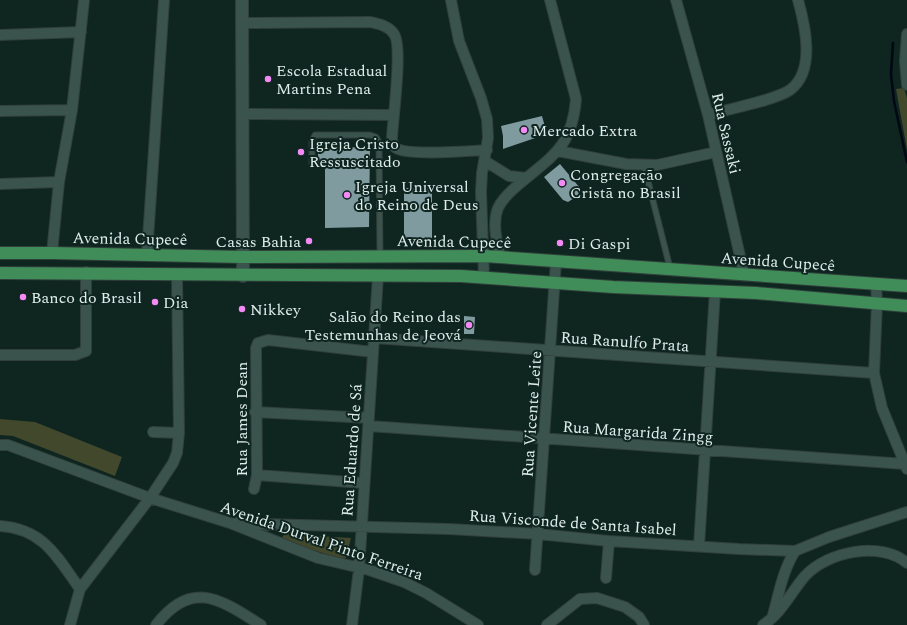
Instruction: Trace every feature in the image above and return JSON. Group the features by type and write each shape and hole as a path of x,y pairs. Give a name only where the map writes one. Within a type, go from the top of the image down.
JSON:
{"main road":[{"name":"Avenida Cupecê","path":"0,253 243,256 484,256 907,286"},
{"name":"Avenida Cupecê","path":"0,273 86,272 243,276 484,278 715,291 907,306"}],"street":[{"path":"52,253 59,182 72,110 84,0"},
{"path":"147,254 164,0"},
{"path":"242,0 243,276"},
{"path":"451,0 459,41 481,98 487,119 487,150 482,172 481,205 484,278"},
{"path":"500,257 496,226 498,208 508,194 558,151 565,142 575,115 576,99 550,0"},
{"name":"Rua Sassaki","path":"676,0 708,115 744,274"},
{"path":"708,115 781,95 796,84 803,72 807,45 804,21 798,0"},
{"path":"241,23 370,22 390,29 396,38 398,48 392,143 398,149 410,152 487,150"},
{"path":"0,35 81,32"},
{"path":"907,34 905,62 907,85"},
{"path":"0,111 72,110"},
{"path":"242,114 393,115"},
{"path":"558,151 626,164 658,165 716,152"},
{"path":"485,161 510,176 526,178"},
{"path":"508,194 510,176"},
{"path":"0,184 59,182"},
{"path":"481,205 487,211 498,208"},
{"name":"Rua Vicente Leite","path":"535,570 556,261"},
{"path":"0,355 82,353 86,351 86,272"},
{"path":"70,625 80,590 150,498 173,463 177,453 179,434 177,275"},
{"name":"Rua Eduardo de Sá","path":"352,625 359,569 363,483 369,422 378,276"},
{"path":"876,283 877,303 874,373 882,408 906,467"},
{"path":"699,546 715,291"},
{"name":"Rua Ranulfo Prata","path":"374,338 874,373"},
{"name":"Rua James Dean","path":"254,489 257,475 256,348 259,342 268,340 373,352"},
{"name":"Rua Margarida Zingg","path":"256,412 545,440 706,450 906,467"},
{"path":"153,432 179,434"},
{"name":"Avenida Durval Pinto Ferreira","path":"0,445 8,445 150,498 230,523 318,558 382,574 416,587 478,625"},
{"path":"257,475 363,483"},
{"name":"Rua Visconde de Santa Isabel","path":"230,523 449,529 538,534 609,541 795,551 829,536 907,512"},
{"path":"0,526 18,528 40,538 48,544 80,590"},
{"path":"606,578 609,541"},
{"path":"763,625 773,618 808,573 816,567 836,557 849,553 874,550 895,554 907,563"},
{"path":"773,618 784,573 795,551"},
{"path":"156,625 173,607 194,598 223,601 261,625"},
{"path":"548,625 580,599 596,598 625,607 639,618 644,625"}],"lane":[{"path":"312,164 312,141 316,135 370,134 376,137 379,142 380,256"},
{"path":"644,164 670,269"}],"green space":[{"path":"904,88 907,98 907,150 896,89"},
{"path":"0,419 35,422 122,457 115,476 13,436 0,435"},
{"path":"284,534 351,538 346,558 341,559 285,541 282,538"}],"building":[{"name":"Mercado Extra","path":"542,116 547,134 503,149 501,126"},
{"name":"Igreja Universal do Reino de Deus","path":"370,147 369,227 325,228 325,163 318,164 318,148"},
{"name":"Congregação Cristã no Brasil","path":"560,164 580,188 579,195 568,202 563,200 544,177"},
{"path":"404,188 432,188 432,238 404,239"},
{"name":"Salão do Reino das Testemunhas de Jeová","path":"464,316 475,317 474,334 464,334"}],"waterway":[{"path":"893,43 891,74 894,101 907,162"}],"place":[{"name":"Escola Estadual Martins Pena","path":"268,79"},
{"name":"Mercado Extra","path":"524,130"},
{"name":"Igreja Cristo Ressuscitado","path":"301,152"},
{"name":"Congregação Cristã no Brasil","path":"562,183"},
{"name":"Igreja Universal do Reino de Deus","path":"347,195"},
{"name":"Casas Bahia","path":"309,241"},
{"name":"Di Gaspi","path":"560,243"},
{"name":"Banco do Brasil","path":"23,297"},
{"name":"Dia","path":"155,302"},
{"name":"Nikkey","path":"242,309"},
{"name":"Salão do Reino das Testemunhas de Jeová","path":"469,325"}]}
